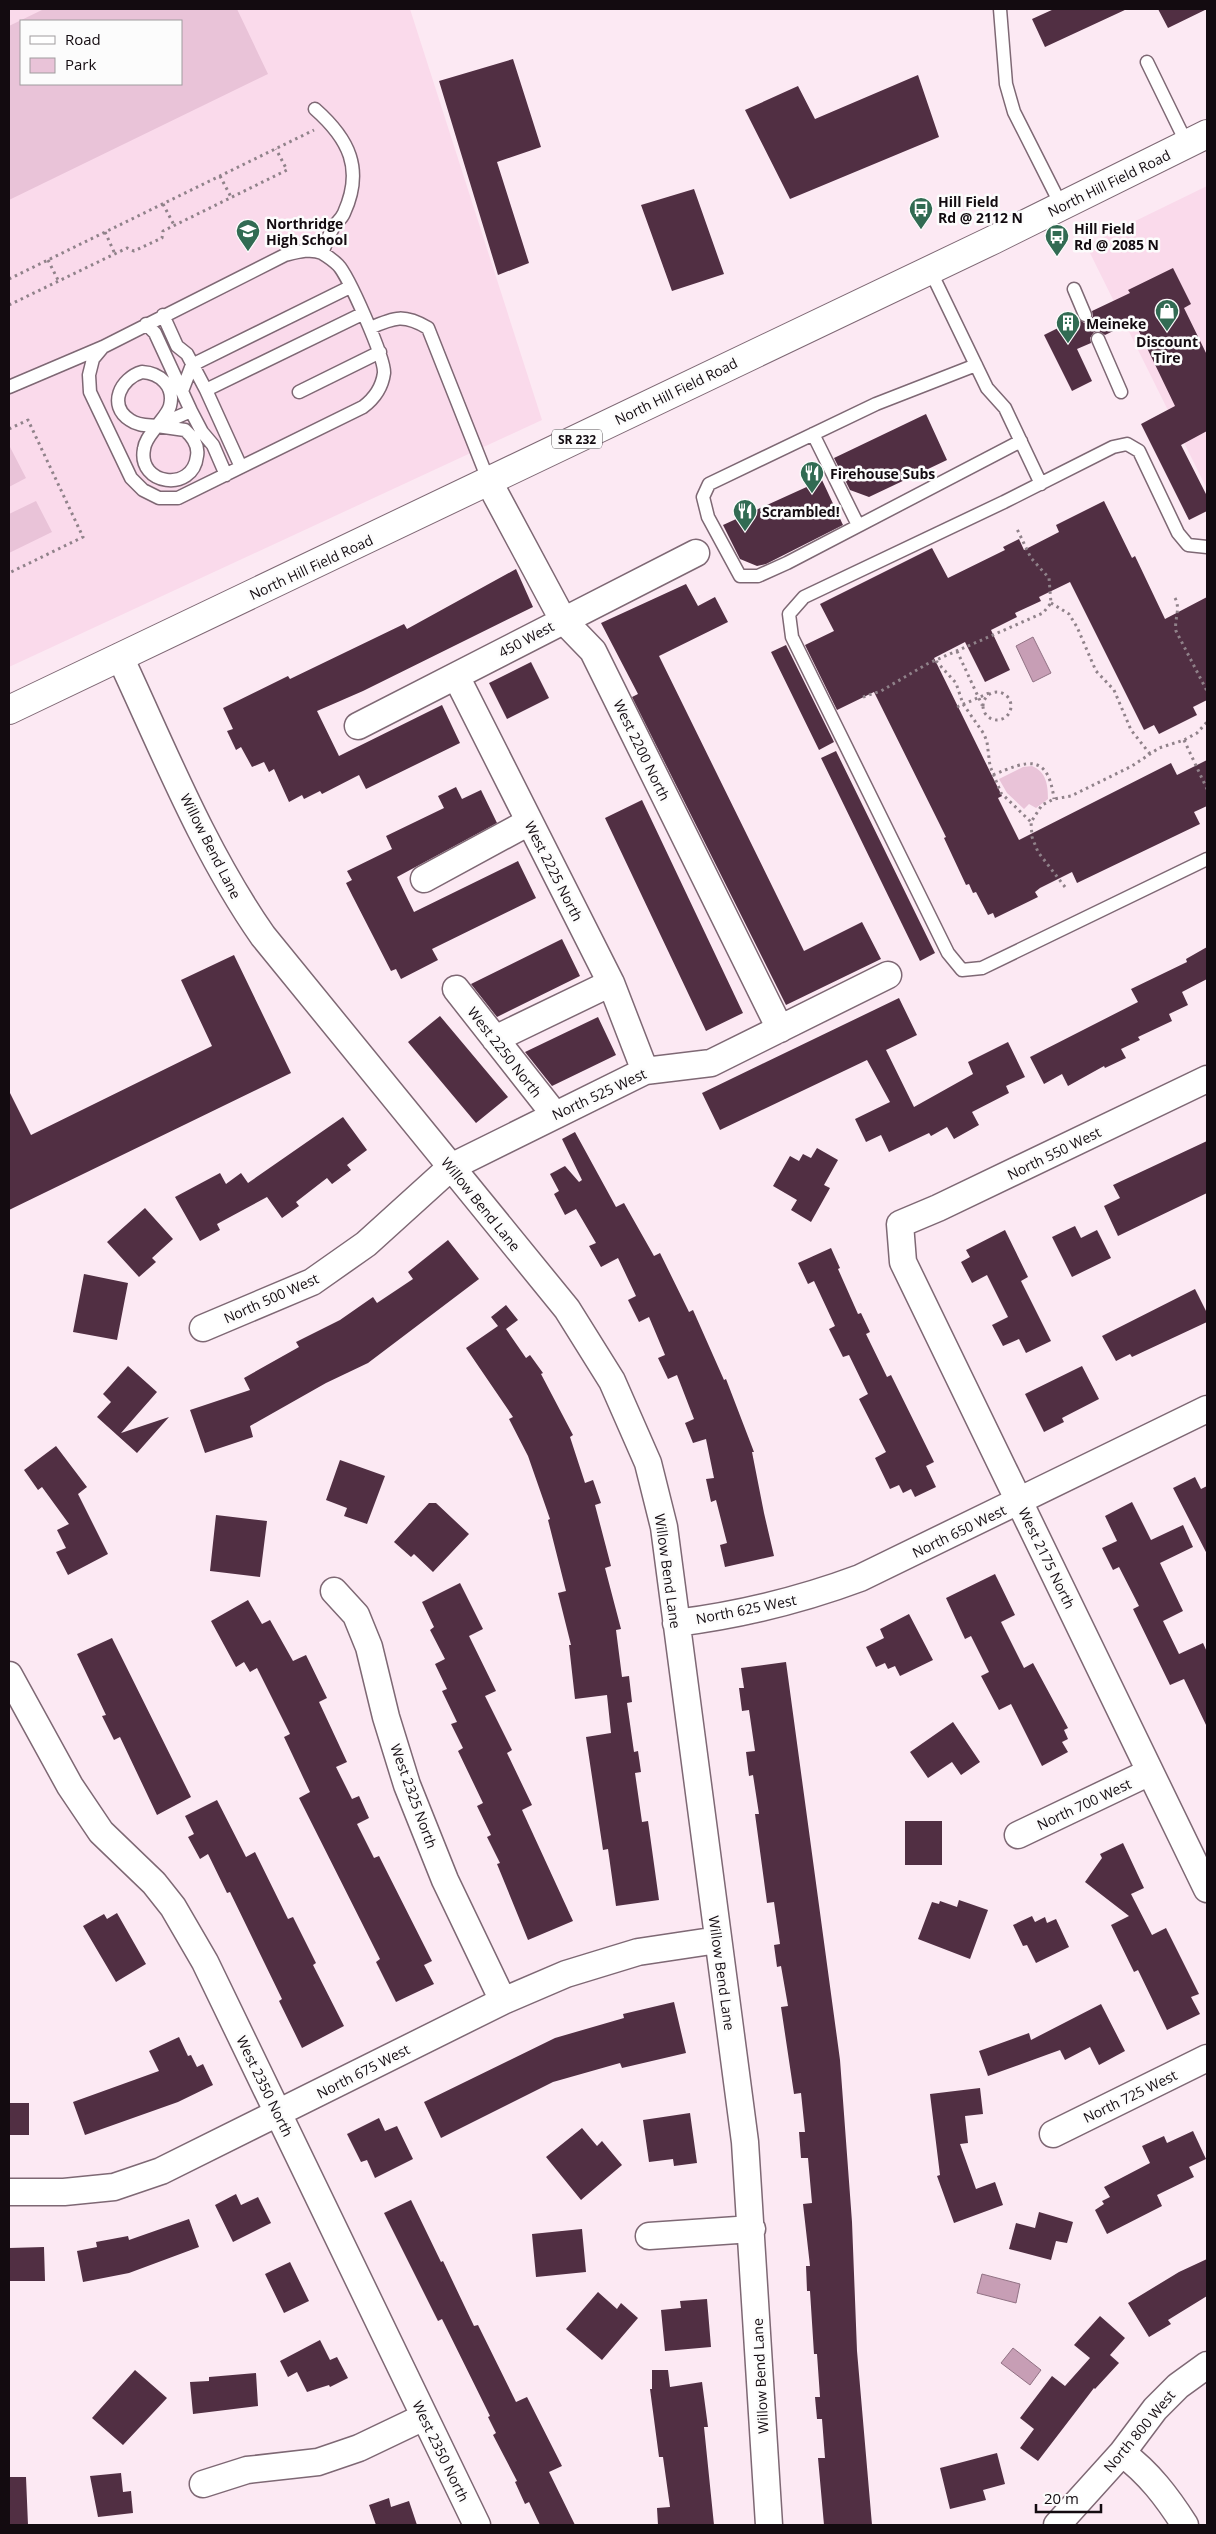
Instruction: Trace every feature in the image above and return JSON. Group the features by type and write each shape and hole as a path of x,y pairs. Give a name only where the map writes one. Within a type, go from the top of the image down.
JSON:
{"main road":[{"name":"North Hill Field Road","path":"9,710 1062,207 1197,139"}],"street":[{"name":"West 2200 North","path":"489,482 563,620 593,651 780,1029"},
{"name":"450 West","path":"358,726 696,553"},
{"name":"Willow Bend Lane","path":"120,657 219,868 240,903 263,936 567,1309 612,1381 648,1464 664,1527 745,2142 769,2525"},
{"name":"West 2225 North","path":"456,676 611,983 645,1071"},
{"path":"424,879 529,822"},
{"name":"North 525 West","path":"450,1167 645,1071 711,1063 888,975"},
{"path":"495,1039 611,983"},
{"name":"West 2250 North","path":"456,989 555,1115"},
{"name":"North 550 West","path":"900,1224 938,1208 1207,1079"},
{"name":"North 500 West","path":"203,1328 312,1282 366,1244 450,1167"},
{"name":"West 2175 North","path":"900,1224 903,1262 1207,1889"},
{"name":"North 650 West","path":"816,1595 860,1578 1020,1502 1207,1409"},
{"name":"West 2325 North","path":"334,1591 356,1615 369,1647 386,1717 407,1785 444,1880 503,2001"},
{"name":"North 625 West","path":"676,1623 766,1607 816,1595"},
{"name":"West 2350 North","path":"9,1675 70,1786 101,1832 154,1884 173,1908 205,1962 477,2525"},
{"name":"North 700 West","path":"1018,1835 1150,1772"},
{"name":"North 675 West","path":"9,2192 64,2192 114,2187 161,2171 503,2001 566,1974 638,1952 718,1940"},
{"name":"North 725 West","path":"1053,2134 1207,2058"},
{"path":"649,2236 752,2230"},
{"name":"North 800 West","path":"1057,2525 1122,2453 1155,2409 1178,2386 1207,2365"},
{"path":"203,2484 247,2470 318,2462 359,2448 424,2417"},
{"path":"1122,2453 1142,2468 1158,2486 1185,2525"}],"lane":[{"path":"1000,9 1006,84 1014,112 1062,207"},
{"path":"1147,62 1197,139"},
{"path":"315,108 330,122 349,148 353,165 353,190 344,216 335,224 322,253"},
{"path":"9,387 103,346 285,255 304,250 322,253 338,265 370,328 380,352 384,371 382,385 373,400 363,407 178,498 159,498 144,490 131,478 90,392 89,375 93,359 103,346"},
{"path":"930,270 987,388 1005,408 1041,484"},
{"path":"182,391 192,365 350,287"},
{"path":"1074,290 1085,315"},
{"path":"206,390 362,314"},
{"path":"164,315 178,346 187,354 206,390 241,466"},
{"path":"370,328 392,318 412,319 428,328 489,482"},
{"path":"146,324 155,333 191,410 202,432 213,445 226,475"},
{"path":"1098,339 1121,392"},
{"path":"298,392 380,352"},
{"path":"976,365 876,404 709,484 703,497 708,517 740,576 751,577 787,563 1021,441"},
{"path":"157,426 137,424 129,420 123,413 118,396 121,387 134,375 150,373 164,381 169,388 170,404 157,426 143,449 146,466 159,479 168,481 186,476 197,462 196,443 184,430 157,426"},
{"path":"157,426 191,410"},
{"path":"813,434 858,525"},
{"path":"1207,546 1188,545 1178,533 1139,451 1128,444 1113,447 1041,484 804,597 790,614 792,637 948,953 962,970 982,968 1207,859"}],"path":[{"path":"9,279 330,122"},
{"path":"9,305 128,248 134,251 162,238 163,231 288,170 276,149"},
{"path":"220,176 231,197"},
{"path":"163,204 174,226"},
{"path":"105,232 115,254"},
{"path":"48,260 58,280"},
{"path":"9,429 28,420 83,537 9,573"},
{"path":"863,697 881,691 912,671 1043,613 1051,603 1049,578 1032,558 1017,529"},
{"path":"1175,598 1179,605 1175,624 1176,631 1207,691"},
{"path":"1051,603 1069,614 1077,627 1096,671 1114,690 1132,730 1150,754"},
{"path":"957,651 978,696 985,714 993,720 1002,719 1009,713 1010,699 1003,693 994,692 978,696 957,706"},
{"path":"936,661 956,683 963,704 987,742 993,776 1001,793 1031,822"},
{"path":"1202,679 1207,678"},
{"path":"983,709 986,696 994,692"},
{"path":"1065,887 1038,852 1032,837 1031,822 1042,805 1054,799 1071,796 1132,766 1159,748 1184,740 1197,733 1207,722"},
{"path":"1184,740 1207,789"},
{"path":"993,776 1026,762 1036,763 1045,770 1052,781 1054,799"}],"shaded area":[{"name":"Northridge High School","path":"9,9 410,9 542,420 9,667"},
{"path":"1207,186 1207,489 1086,245"},
{"path":"1033,637 1051,673 1033,682 1016,646"},
{"path":"982,2274 1020,2284 1016,2303 977,2293"},
{"path":"1013,2348 1041,2370 1030,2385 1001,2363"}],"green space":[{"path":"44,9 237,9 268,74 9,200 9,26 20,21 20,85 182,85 182,20 21,20"},
{"path":"9,447 26,478 9,487"},
{"path":"36,501 52,532 9,553 9,514"},
{"path":"1032,766 1045,779 1048,799 1036,808 1029,804 1024,809 1007,793 999,779 1023,767"}],"building":[{"path":"1054,9 1127,9 1045,47 1032,19"},
{"path":"1158,9 1207,9 1168,28"},
{"path":"513,59 541,147 497,162 529,263 498,275 439,81"},
{"path":"918,75 939,137 790,199 745,110 798,86 815,119"},
{"path":"694,189 724,274 672,291 641,205"},
{"path":"1173,268 1191,304 1184,308 1207,355 1207,431 1181,445 1207,496 1207,511 1189,520 1141,424 1175,406 1134,321 1105,335 1099,331 1094,332 1090,338 1091,343 1077,349 1092,381 1072,391 1044,335 1078,318 1084,323 1089,322 1093,316 1092,311 1130,293 1128,290"},
{"path":"926,414 947,460 869,497 850,490 834,458"},
{"path":"822,480 843,525 766,564 757,566 740,559 723,525"},
{"path":"1104,501 1132,558 1135,556 1165,619 1207,597 1207,700 1193,707 1197,715 1159,734 1154,725 1144,730 1070,582 1039,597 1041,601 1015,613 1017,617 991,630 1010,670 985,682 965,642 934,658 1002,796 998,798 1019,840 1171,763 1177,775 1207,760 1207,806 1194,812 1200,824 1077,883 1072,872 1040,888 1035,892 1038,897 995,918 993,913 988,915 976,892 973,893 969,884 966,885 944,838 946,837 874,692 837,710 805,645 834,631 820,604 932,548 948,578 1005,550 1003,547 1019,539 1024,550 1059,532 1056,525"},
{"path":"516,569 533,607 363,691 317,711 339,756 442,705 460,743 366,789 359,775 322,794 320,791 304,799 302,795 289,802 274,769 269,772 264,762 252,767 241,747 236,750 227,731 233,729 223,708 288,676 290,679 404,624 407,629"},
{"path":"686,584 698,606 715,597 728,622 659,656 804,951 862,922 881,959 786,1005 632,697 638,694 601,623"},
{"path":"786,645 834,742 819,750 771,652"},
{"path":"531,662 549,698 507,719 489,683"},
{"path":"836,751 935,953 920,961 821,758"},
{"path":"456,787 462,799 481,790 497,823 397,877 414,912 518,861 536,898 432,949 438,960 401,979 396,969 391,971 346,883 352,880 347,871 392,849 386,836 444,808 438,796"},
{"path":"642,800 743,1013 706,1031 605,818"},
{"path":"562,939 580,976 497,1017 471,984"},
{"path":"1207,947 1207,979 1182,992 1188,1005 1169,1014 1172,1021 1138,1037 1140,1040 1121,1049 1126,1058 1105,1068 1104,1066 1068,1086 1062,1074 1044,1084 1030,1057 1138,1002 1131,989 1187,962 1186,959"},
{"path":"234,955 291,1073 9,1210 9,1091 31,1135 212,1046 181,980"},
{"path":"899,998 917,1035 886,1050 914,1107 973,1074 968,1062 1008,1042 1025,1077 1006,1086 1009,1093 972,1112 979,1125 954,1139 947,1127 931,1136 929,1133 889,1152 881,1135 866,1142 855,1119 890,1102 867,1060 720,1130 702,1093"},
{"path":"440,1016 508,1097 476,1123 408,1042"},
{"path":"598,1017 616,1055 552,1086 525,1052"},
{"path":"343,1117 367,1150 347,1165 351,1170 332,1184 327,1178 296,1202 299,1206 282,1218 267,1197 217,1224 220,1230 200,1241 175,1197 220,1173 226,1184 241,1173 248,1183"},
{"path":"575,1132 616,1207 624,1203 654,1256 660,1253 689,1312 693,1310 724,1380 726,1379 754,1452 752,1452 774,1556 725,1567 720,1545 727,1543 716,1500 711,1502 706,1479 714,1478 706,1439 693,1443 685,1423 694,1419 677,1375 668,1379 658,1358 665,1355 649,1317 639,1322 628,1300 636,1296 618,1258 601,1267 589,1246 596,1243 576,1209 565,1215 554,1194 559,1191 550,1174 565,1166 579,1182 582,1180 562,1139"},
{"path":"1207,1141 1207,1193 1118,1236 1104,1206 1120,1198 1113,1185"},
{"path":"817,1148 838,1160 824,1185 830,1188 811,1222 791,1210 797,1200 773,1186 790,1156 799,1161 803,1154 811,1158"},
{"path":"145,1208 173,1239 152,1258 156,1262 139,1277 107,1242"},
{"path":"1075,1226 1081,1238 1097,1230 1111,1258 1072,1277 1052,1237"},
{"path":"1005,1230 1028,1277 1021,1281 1051,1341 1026,1353 1019,1339 1003,1346 992,1325 1008,1317 987,1275 972,1283 961,1262 970,1257 966,1250"},
{"path":"448,1240 479,1279 368,1363 326,1383 250,1426 253,1437 205,1453 190,1410 250,1390 244,1378 299,1347 296,1342 340,1320 373,1297 377,1303 413,1279 408,1272"},
{"path":"831,1248 858,1314 861,1313 870,1332 866,1334 887,1377 891,1375 934,1462 926,1466 936,1487 915,1497 911,1489 903,1493 899,1485 890,1489 875,1458 886,1452 859,1399 868,1394 849,1355 843,1357 829,1329 835,1326 814,1281 808,1284 798,1263"},
{"path":"84,1274 128,1283 117,1340 73,1332"},
{"path":"1195,1289 1207,1313 1207,1322 1132,1357 1130,1354 1116,1361 1102,1336"},
{"path":"506,1305 518,1320 506,1329 526,1358 530,1355 543,1373 541,1374 573,1435 570,1437 585,1483 593,1480 601,1503 595,1505 611,1566 605,1568 621,1629 616,1630 622,1677 629,1676 632,1702 627,1703 634,1752 638,1751 641,1772 635,1773 642,1822 648,1821 659,1900 616,1906 608,1849 603,1850 586,1737 611,1733 607,1695 575,1699 569,1645 571,1645 558,1593 566,1591 548,1520 550,1519 528,1456 509,1419 513,1417 466,1348 498,1326 491,1317"},
{"path":"128,1366 157,1392 121,1433 169,1417 137,1453 97,1417 111,1402 103,1394"},
{"path":"1082,1366 1099,1399 1062,1418 1064,1422 1044,1432 1025,1394"},
{"path":"56,1446 87,1487 78,1494 108,1554 68,1575 56,1552 66,1548 57,1530 69,1524 42,1487 38,1490 24,1470"},
{"path":"340,1460 385,1476 367,1524 344,1516 347,1508 326,1500"},
{"path":"1195,1477 1201,1489 1207,1486 1207,1554 1173,1488"},
{"path":"1132,1502 1151,1540 1183,1525 1193,1547 1160,1563 1183,1611 1163,1621 1179,1654 1203,1643 1207,1652 1207,1727 1184,1679 1170,1685 1133,1609 1139,1606 1119,1567 1113,1570 1102,1548 1117,1541 1105,1516"},
{"path":"429,1503 436,1503 469,1534 433,1572 414,1554 411,1557 394,1542"},
{"path":"216,1515 267,1521 260,1577 210,1571"},
{"path":"995,1574 1015,1615 1001,1622 1024,1668 1033,1663 1068,1728 1064,1730 1068,1739 1062,1742 1068,1752 1042,1766 1011,1704 999,1710 981,1676 989,1672 971,1636 965,1639 946,1598"},
{"path":"460,1583 483,1629 469,1636 496,1691 485,1696 512,1750 507,1753 532,1805 522,1810 573,1921 528,1940 497,1864 500,1863 487,1837 491,1835 477,1806 483,1803 458,1751 463,1748 451,1724 457,1722 442,1691 447,1689 435,1664 445,1659 430,1630 434,1627 422,1602"},
{"path":"248,1600 262,1624 270,1620 293,1661 306,1655 327,1698 319,1702 347,1762 336,1767 352,1799 359,1796 369,1818 357,1824 374,1858 379,1856 432,1961 424,1965 434,1984 396,2002 376,1962 380,1959 299,1798 310,1792 284,1737 290,1734 257,1668 250,1672 244,1662 236,1667 211,1621"},
{"path":"909,1614 933,1660 900,1676 895,1666 888,1669 885,1663 876,1667 866,1647 884,1638 880,1629"},
{"path":"112,1638 191,1797 157,1815 120,1737 114,1740 102,1716 106,1715 77,1654"},
{"path":"786,1662 840,2060 852,2222 857,2351 872,2525 824,2525 818,2458 825,2458 822,2419 817,2419 815,2397 820,2397 817,2354 814,2354 810,2291 807,2291 806,2266 810,2266 803,2204 812,2203 808,2158 801,2158 799,2132 805,2132 801,2093 794,2094 781,2007 788,2006 781,1966 777,1967 774,1945 780,1944 774,1902 767,1903 755,1814 759,1814 753,1775 749,1776 746,1752 755,1751 749,1710 742,1711 739,1688 744,1688 741,1668"},
{"path":"953,1722 980,1762 961,1775 952,1762 928,1778 910,1752"},
{"path":"217,1800 246,1857 255,1852 288,1919 293,1917 316,1963 313,1965 344,2026 302,2048 279,2001 282,1999 230,1892 227,1893 208,1854 200,1859 188,1837 194,1834 185,1816"},
{"path":"905,1821 942,1821 942,1865 905,1865"},
{"path":"1123,1843 1144,1888 1131,1894 1152,1935 1166,1928 1199,1994 1191,1997 1200,2014 1167,2030 1138,1970 1134,1972 1111,1925 1129,1916 1085,1882 1102,1858 1100,1854"},
{"path":"959,1900 988,1910 970,1959 918,1939 932,1902 939,1904 940,1901 957,1907"},
{"path":"117,1913 146,1964 116,1982 83,1926 104,1914 107,1919"},
{"path":"1032,1916 1035,1922 1045,1917 1047,1923 1056,1919 1069,1947 1036,1963 1027,1945 1023,1946 1013,1925"},
{"path":"674,2002 686,2053 622,2068 620,2063 553,2082 441,2138 424,2102 555,2038 624,2018 623,2014"},
{"path":"1101,2004 1125,2051 1099,2065 1090,2047 1065,2060 1060,2050 988,2076 979,2051 1029,2033 1031,2040"},
{"path":"179,2037 188,2056 191,2055 197,2067 203,2064 213,2085 178,2102 85,2135 73,2102 159,2071 149,2051"},
{"path":"980,2088 983,2114 965,2116 968,2143 960,2144 976,2189 995,2182 1003,2205 954,2223 937,2176 940,2175 930,2094"},
{"path":"9,2103 29,2103 29,2135 9,2135"},
{"path":"690,2113 697,2163 674,2166 673,2159 649,2162 643,2120"},
{"path":"379,2118 385,2131 397,2126 413,2159 375,2178 367,2160 361,2162 347,2134"},
{"path":"582,2128 597,2146 602,2141 622,2165 581,2200 546,2157"},
{"path":"1193,2131 1206,2159 1189,2167 1194,2177 1157,2195 1162,2206 1107,2234 1095,2210 1104,2204 1102,2201 1110,2197 1104,2187 1150,2163 1142,2146 1164,2136 1167,2143"},
{"path":"236,2194 241,2205 258,2197 271,2223 233,2242 215,2205"},
{"path":"411,2200 474,2326 478,2325 516,2402 527,2397 562,2466 549,2472 575,2525 540,2525 529,2502 525,2504 515,2482 517,2481 493,2435 496,2433 488,2417 490,2416 442,2319 438,2321 384,2213"},
{"path":"1039,2212 1073,2222 1067,2243 1056,2241 1051,2260 1009,2249 1016,2223 1035,2228"},
{"path":"189,2219 199,2247 129,2273 83,2282 77,2251 97,2247 96,2242 128,2236 129,2240"},
{"path":"582,2229 586,2272 536,2277 532,2234"},
{"path":"44,2247 45,2281 9,2281 9,2248"},
{"path":"1207,2259 1207,2296 1168,2320 1171,2324 1149,2337 1128,2303 1179,2272"},
{"path":"290,2262 309,2301 284,2313 265,2274"},
{"path":"598,2292 617,2309 621,2303 638,2318 602,2360 566,2329"},
{"path":"707,2299 711,2347 665,2351 661,2310 681,2308 680,2301"},
{"path":"1100,2316 1125,2338 1110,2355 1119,2363 1094,2388 1038,2461 1020,2448 1034,2429 1020,2418 1052,2376 1065,2386 1090,2358 1074,2345"},
{"path":"320,2340 330,2360 337,2357 348,2378 330,2387 329,2385 307,2392 297,2372 288,2377 280,2361"},
{"path":"135,2370 167,2398 123,2445 92,2418"},
{"path":"652,2370 668,2370 670,2387 702,2382 708,2427 704,2427 714,2525 658,2525 657,2508 670,2507 663,2457 659,2457 650,2389 652,2389"},
{"path":"256,2373 258,2406 193,2414 190,2382 209,2381 209,2377"},
{"path":"997,2453 1005,2484 983,2490 986,2500 950,2509 940,2468"},
{"path":"121,2473 123,2492 131,2491 133,2513 98,2517 90,2476"},
{"path":"9,2477 26,2477 28,2525 9,2525"},
{"path":"389,2498 391,2507 409,2501 417,2525 376,2525 369,2505"}],"place":[{"name":"Hill Field Rd @ 2112 N","path":"921,230"},
{"name":"Northridge High School","path":"248,252"},
{"name":"Hill Field Rd @ 2085 N","path":"1057,257"},
{"name":"Discount Tire","path":"1167,332"},
{"name":"Meineke","path":"1068,344"},
{"name":"Firehouse Subs","path":"812,494"},
{"name":"Scrambled!","path":"745,532"}]}
